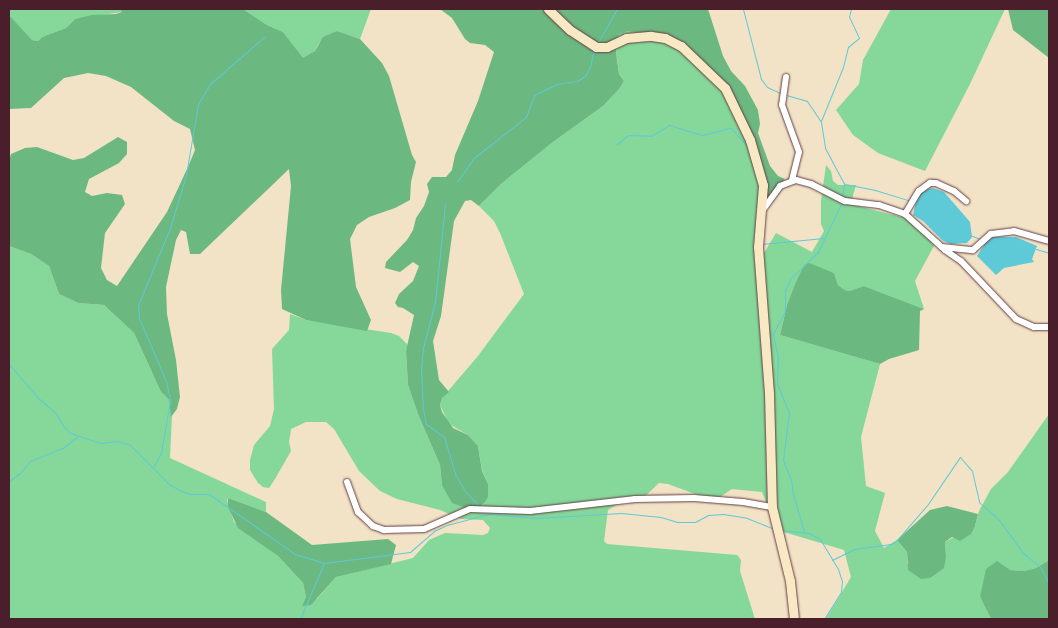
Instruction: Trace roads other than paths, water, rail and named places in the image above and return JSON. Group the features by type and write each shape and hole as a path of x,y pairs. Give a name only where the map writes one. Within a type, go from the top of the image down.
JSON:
{"main road":[{"path":"548,9 570,30 596,48 607,47 632,37 658,37 681,46 707,68 725,88 750,140 763,185 758,255 769,394 772,507 790,581 794,619"}],"street":[{"path":"786,77 782,105 799,152 792,180"},
{"path":"760,214 780,186 792,180 811,184 845,201 871,204 905,214 941,246 964,263 1016,319 1034,327 1049,327"},
{"path":"905,214 919,191 930,183 936,183 954,191 966,202"},
{"path":"941,246 973,250 991,234 1014,231 1049,242"},
{"path":"347,482 352,499 364,520 379,528 396,530 424,529 470,510 530,510 635,499 694,498 743,502 772,507"}],"water":[{"path":"933,188 944,192 970,222 972,237 967,243 951,244 943,241 923,221 913,215 917,197 924,189"},
{"path":"992,237 1016,237 1037,246 1032,259 1034,262 1004,268 996,275 977,256 986,242"}],"waterway":[{"path":"598,42 617,9"},
{"path":"743,9 761,79 767,87 780,93"},
{"path":"821,121 843,67 848,47 859,38 849,17 851,9"},
{"path":"154,466 161,453 170,401 166,381 139,318 138,305 170,228 186,175 198,104 210,84 264,37"},
{"path":"457,182 474,158 526,117 534,95 557,84 577,81 585,76 590,67 594,50"},
{"path":"786,95 807,101 821,122 825,148 844,183 842,198"},
{"path":"617,144 628,135 651,136 669,125 702,135 731,128 748,147"},
{"path":"845,184 875,190 911,201"},
{"path":"804,532 791,480 783,460 789,413 777,384 778,358 773,334 785,311 785,291 790,279 818,252 842,202"},
{"path":"445,204 435,302 423,348 421,370 423,409 426,424 444,437 455,474 466,492 480,507"},
{"path":"970,235 980,239"},
{"path":"761,244 824,238"},
{"path":"1036,249 1049,253"},
{"path":"9,364 37,397 55,412 70,433 100,443 117,441 130,445 169,484 190,494 209,494 295,554 324,563 410,552 434,531 447,525 488,514 535,518 621,513 661,517 677,522 695,522 708,515 723,514 747,518 772,528"},
{"path":"9,481 20,473 30,461 63,448 77,437"},
{"path":"832,560 855,549 891,544 896,541 928,504 960,457 972,471 979,502 999,520 1023,553 1040,567 1049,583"},
{"path":"781,530 809,533 820,539 838,569 842,581 841,592 824,619"},
{"path":"300,619 324,563"}]}
